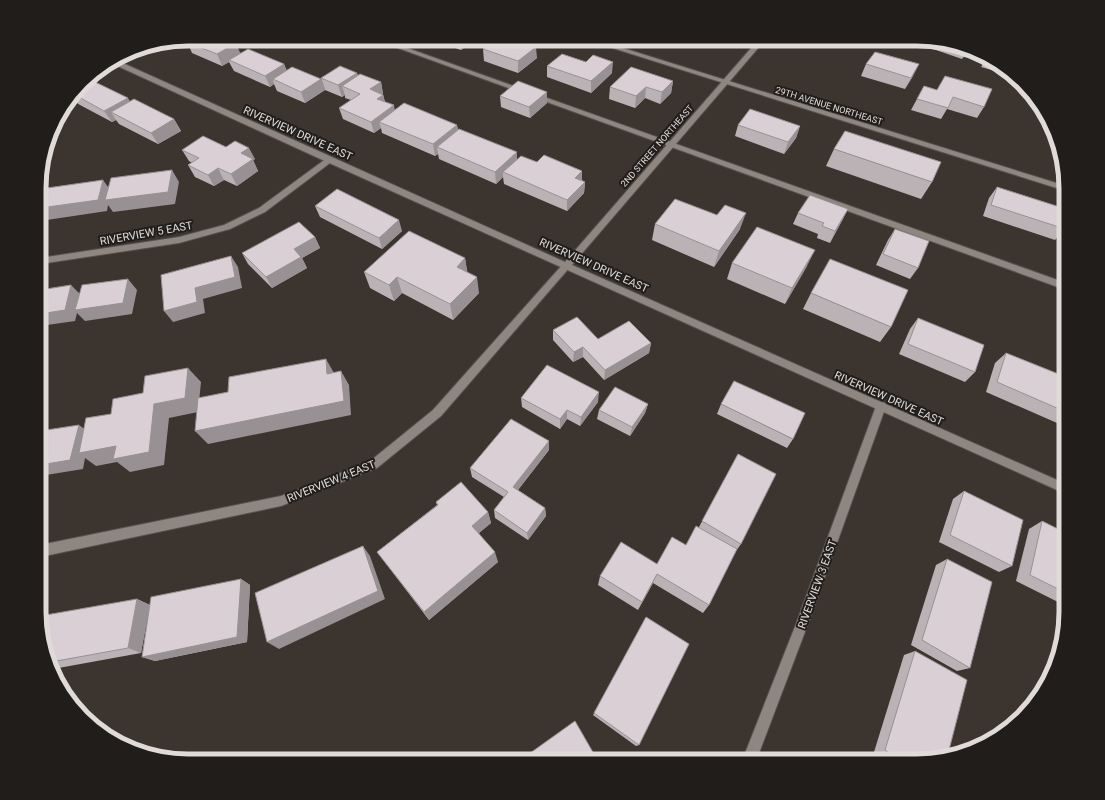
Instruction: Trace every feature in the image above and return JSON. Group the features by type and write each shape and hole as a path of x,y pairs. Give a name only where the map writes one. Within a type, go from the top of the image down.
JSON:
{"street":[{"path":"395,46 671,146 1059,284"},
{"name":"29TH AVENUE NORTHEAST","path":"609,46 1059,187"},
{"name":"2ND STREET NORTHEAST","path":"566,265 757,46"},
{"name":"RIVERVIEW DRIVE EAST","path":"119,64 330,160 1059,486"},
{"name":"RIVERVIEW 5 EAST","path":"46,260 179,240 227,227 262,210 330,160"},
{"name":"RIVERVIEW 4 EAST","path":"46,550 281,501 373,465 437,413 566,265"},
{"name":"RIVERVIEW 3 EAST","path":"752,754 802,624 881,406"}],"building":[{"path":"196,46 231,46 217,54"},
{"path":"487,46 536,47 518,61 483,49"},
{"path":"248,49 284,64 265,76 229,60"},
{"path":"875,52 919,64 911,78 866,64"},
{"path":"562,54 586,62 593,55 613,62 591,81 547,66"},
{"path":"340,66 357,73 338,85 321,78"},
{"path":"292,67 321,79 301,92 273,79"},
{"path":"631,67 673,81 662,92 646,87 636,96 610,87"},
{"path":"360,74 381,82 370,89 383,95 377,99 394,105 371,122 339,108 360,94 342,86"},
{"path":"945,76 992,89 984,107 953,97 948,108 917,99 924,86 937,90"},
{"path":"518,81 547,92 529,107 500,96"},
{"path":"95,82 128,98 104,111 78,97 90,84"},
{"path":"134,99 174,119 151,133 111,112"},
{"path":"404,103 457,125 433,144 379,122"},
{"path":"750,109 800,126 788,142 738,125"},
{"path":"459,129 517,152 495,172 437,147"},
{"path":"845,131 941,162 932,182 834,149"},
{"path":"203,136 226,147 235,141 249,148 241,153 253,159 231,174 218,168 208,175 188,165 199,158 182,150"},
{"path":"544,155 582,171 575,178 585,182 567,200 503,172 521,156 537,162"},
{"path":"172,170 168,192 105,200 111,178"},
{"path":"103,180 98,200 46,207 46,188"},
{"path":"997,187 1059,207 1059,227 991,205"},
{"path":"337,189 399,220 379,238 315,206"},
{"path":"810,195 848,209 835,231 822,226 824,223 798,213"},
{"path":"675,199 717,215 725,205 746,213 719,251 655,224"},
{"path":"299,222 315,237 294,249 301,257 266,277 242,253"},
{"path":"757,227 815,250 792,288 732,263"},
{"path":"895,229 929,241 918,268 883,254"},
{"path":"409,231 465,258 457,267 477,277 450,304 397,277 389,285 364,272"},
{"path":"231,256 235,277 195,288 197,302 164,311 161,275"},
{"path":"830,259 908,290 891,327 811,293"},
{"path":"128,279 123,303 75,310 82,285"},
{"path":"71,285 65,310 46,313 46,289"},
{"path":"577,317 598,339 629,321 651,343 605,370 583,347 574,352 553,330"},
{"path":"918,318 984,345 975,372 908,344"},
{"path":"1006,353 1059,374 1059,409 997,382"},
{"path":"326,359 327,374 341,371 344,401 195,431 198,398 228,392 229,377"},
{"path":"547,365 599,392 581,417 567,410 560,419 521,398"},
{"path":"188,368 185,398 154,404 149,452 113,459 116,446 79,453 86,418 111,414 113,399 143,393 145,376"},
{"path":"734,381 805,413 793,439 721,404"},
{"path":"615,387 648,404 632,427 599,410"},
{"path":"511,419 549,441 513,487 545,508 527,533 494,510 508,492 470,468"},
{"path":"79,425 70,460 46,464 46,430"},
{"path":"738,454 776,474 741,544 702,521"},
{"path":"461,482 488,512 472,526 495,552 424,612 377,552 438,505 436,502"},
{"path":"964,491 1023,520 1012,566 950,535"},
{"path":"1042,521 1059,530 1059,590 1030,575"},
{"path":"696,526 737,549 709,605 657,574 642,602 600,576 621,542 657,564 672,537 686,545"},
{"path":"363,546 378,591 267,642 255,593"},
{"path":"947,559 992,582 970,668 922,640"},
{"path":"241,579 237,637 142,657 151,597"},
{"path":"137,599 128,648 55,661 47,631 46,615"},
{"path":"646,617 689,644 639,745 594,713"},
{"path":"915,651 967,680 949,750 927,754 891,754 885,750"},
{"path":"575,721 594,754 529,754"}]}
